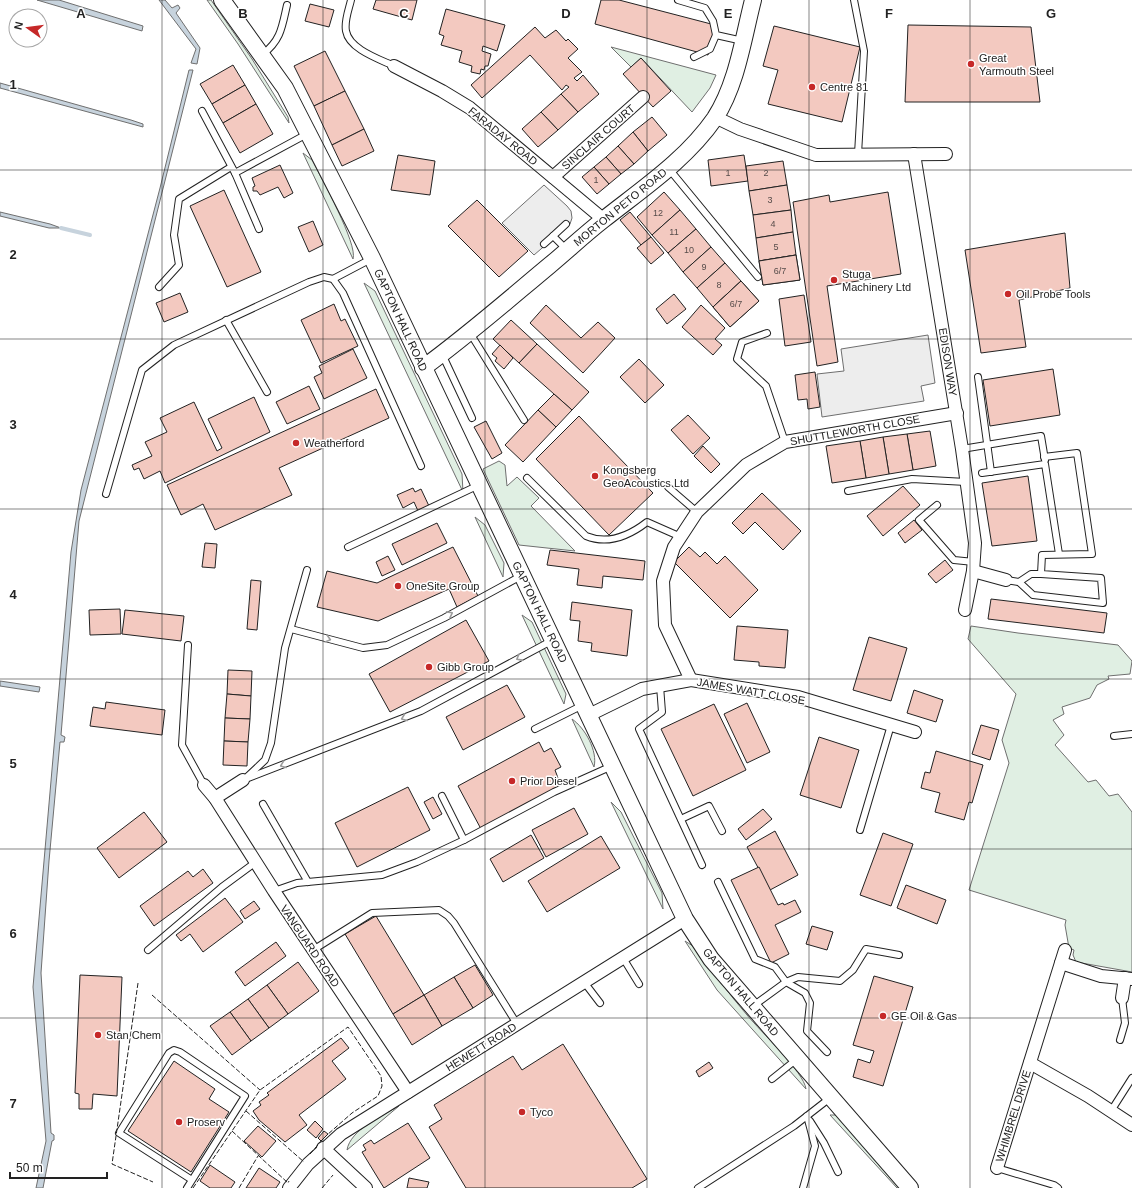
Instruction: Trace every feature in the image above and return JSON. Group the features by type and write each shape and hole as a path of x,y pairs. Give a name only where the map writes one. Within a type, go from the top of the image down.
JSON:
{"street":[{"name":"GAPTON HALL ROAD","path":"222,0 263,54 285,88 372,258 423,368 481,485 521,576 587,710 685,919 711,959 910,1188"},
{"name":"MORTON PETO ROAD","path":"423,368 470,333 603,219 642,192 668,168 715,117 732,83 753,0"},
{"name":"FARADAY ROAD","path":"394,66 442,91 470,108 603,219"},
{"name":"SINCLAIR COURT","path":"552,177 643,98"},
{"path":"715,117 740,129 816,155 946,154"},
{"name":"EDISON WAY","path":"914,154 957,413 975,543 973,567 965,610"},
{"name":"SHUTTLEWORTH CLOSE","path":"691,680 665,625 663,582 674,547 697,512 746,465 785,442 957,413"},
{"path":"973,567 1006,580"},
{"name":"JAMES WATT CLOSE","path":"587,710 642,689 691,680 798,697 915,732"},
{"path":"215,798 243,780"},
{"name":"VANGUARD ROAD","path":"204,785 215,798 274,891 408,1092"},
{"name":"HEWETT ROAD","path":"289,1188 323,1148 341,1134 685,919"},
{"name":"WHIMBREL DRIVE","path":"997,1168 1065,950"},
{"path":"1061,963 1102,976 1129,979 1122,998"},
{"name":"WHIMBREL DRIVE","path":"1030,1063 1132,1125"},
{"path":"323,1148 366,1188"}],"lane":[{"path":"351,0 345,29 348,39 356,46 394,66"},
{"path":"678,0 705,8 713,21 716,35 710,49 694,57"},
{"path":"854,0 864,51 858,154"},
{"path":"263,54 273,46 281,34 287,5"},
{"path":"716,35 743,41"},
{"path":"202,111 235,173 259,229"},
{"path":"235,173 308,134"},
{"path":"159,287 179,265 174,234 179,199 231,167"},
{"path":"668,168 758,277"},
{"path":"544,244 566,224"},
{"path":"553,236 567,250"},
{"path":"106,494 142,370 174,345 309,282 324,277 333,279 372,258"},
{"path":"333,279 343,293 383,378 421,466"},
{"path":"226,320 267,392"},
{"path":"470,333 524,420"},
{"path":"767,333 742,342 737,359 766,386 785,442"},
{"path":"442,354 472,418"},
{"path":"978,377 991,472"},
{"path":"962,449 1041,436 1059,554"},
{"path":"982,473 1077,452 1092,554 1042,555 1041,574"},
{"path":"528,478 586,536 596,540 606,540 623,536 636,530 647,522 681,537"},
{"path":"848,491 912,479 966,482"},
{"path":"348,547 481,485"},
{"path":"668,487 697,512"},
{"path":"937,505 919,520 954,560 973,567"},
{"path":"243,780 265,760 271,743 285,648 307,570"},
{"path":"1006,580 1019,582 1033,595 1103,603 1101,578 1031,574 1019,582"},
{"path":"291,629 364,648 387,645 521,576"},
{"path":"243,780 422,711 553,639"},
{"path":"188,645 182,745 204,785"},
{"path":"660,686 662,712 639,729 702,865"},
{"path":"535,730 587,710"},
{"path":"860,830 891,725"},
{"path":"1114,736 1132,734"},
{"path":"274,891 297,883 382,875 417,862 464,840 554,792 613,766"},
{"path":"442,796 464,840"},
{"path":"263,804 308,882"},
{"path":"681,820 709,806 722,831"},
{"path":"148,950 222,887 256,862"},
{"path":"718,882 755,959 775,967 786,982 805,993 810,1003 807,1031 827,1052"},
{"path":"313,950 372,913 439,910 448,916 454,923 517,1024"},
{"path":"752,1006 786,982 798,977 840,981 853,970 866,949 899,954"},
{"path":"623,958 639,984"},
{"path":"584,982 600,1003"},
{"path":"1120,1040 1125,1023 1122,998"},
{"path":"187,1188 245,1096 180,1052 174,1050 169,1053 119,1133 192,1180"},
{"path":"772,1078 797,1059"},
{"path":"1111,1111 1132,1078"},
{"path":"698,1188 807,1116 831,1098"},
{"path":"807,1116 824,1143 838,1172"},
{"path":"803,1188 815,1146 807,1116"},
{"path":"997,1168 1054,1185 1058,1188"}],"green space":[{"path":"207,0 211,0 252,59 288,117 289,123 238,44"},
{"path":"611,47 716,75 710,88 692,112 641,58 631,67"},
{"path":"303,153 312,160 338,211 350,240 353,251 353,259"},
{"path":"364,283 375,291 462,474 463,492"},
{"path":"499,461 505,465 507,486 517,477 539,498 531,506 575,551 519,545 483,469"},
{"path":"475,517 485,525 504,563 503,577"},
{"path":"522,615 532,622 566,694 564,704"},
{"path":"971,626 1118,645 1132,661 1130,674 1108,676 1109,679 1097,685 1090,698 1062,707 1064,714 1053,720 1064,735 1055,745 1088,782 1096,780 1109,796 1118,794 1132,812 1132,972 1076,962 1073,955 1074,950 1069,948 1065,925 1066,920 969,890 1009,763 1002,740 1016,694 968,639"},
{"path":"572,719 586,734 589,740 594,754 594,767"},
{"path":"611,802 621,812 662,893 663,909"},
{"path":"685,941 696,948 740,1007 790,1062 798,1073 806,1089 717,990"},
{"path":"399,1106 347,1150 349,1143 354,1136 368,1124"},
{"path":"830,1115 837,1115 905,1188 897,1188"}],"shaded area":[{"path":"37,0 59,0 143,26 142,31"},
{"path":"159,0 165,0 172,8 178,5 180,8 176,13 200,48 197,64 191,63 196,49"},
{"path":"189,70 193,70 79,521 61,735 65,737 64,742 60,742 49,861 41,973 51,1133 54,1135 54,1140 52,1141 43,1188 36,1188 46,1141 33,987 71,552 81,490 160,188"},
{"path":"0,83 131,120 143,124 143,127 0,88"},
{"path":"544,185 567,206 571,211 572,218 570,224 534,255 502,223"},
{"path":"0,212 61,228 49,228 0,216"},
{"path":"928,335 935,383 921,386 924,401 822,417 817,374 844,371 841,349"},
{"path":"0,681 40,687 39,692 0,686"}],"building":[{"path":"376,0 417,0 412,20 373,9"},
{"path":"601,0 619,0 715,25 708,55 595,24"},
{"path":"310,4 334,10 329,27 305,21"},
{"path":"446,9 505,25 497,51 483,46 482,51 491,54 488,66 485,66 484,70 481,69 480,74 471,72 472,66 459,62 462,51 441,45 444,36 439,34"},
{"name":"Great Yarmouth Steel","path":"908,25 1031,27 1040,102 905,102"},
{"name":"Centre 81","path":"774,26 860,47 842,122 768,104 778,70 763,66"},
{"path":"535,27 545,38 556,30 566,41 568,39 578,49 568,58 582,72 574,78 577,81 583,75 599,94 578,112 561,94 569,87 566,85 562,90 530,55 482,98 471,85"},
{"path":"325,51 345,91 314,106 294,66"},
{"path":"641,58 671,91 653,107 623,74"},
{"path":"233,65 245,85 212,104 200,84"},
{"path":"245,85 256,104 223,123 212,104"},
{"path":"345,91 364,129 332,145 314,106"},
{"path":"561,94 578,112 558,130 541,112"},
{"path":"256,104 273,134 240,153 223,123"},
{"path":"541,112 558,130 538,147 522,129"},
{"path":"652,117 667,135 648,151 633,132"},
{"path":"364,129 374,151 342,166 332,145"},
{"path":"633,132 648,151 634,164 618,146"},
{"path":"618,146 634,164 621,174 606,157"},
{"path":"398,155 435,161 430,195 391,190"},
{"path":"744,155 748,181 711,186 708,160"},
{"path":"606,157 621,174 609,184 594,167"},
{"path":"783,161 787,185 749,191 746,166"},
{"path":"280,165 293,193 284,198 278,187 260,195 257,191 253,191 253,187 255,186 252,178"},
{"path":"594,167 609,184 597,194 582,177"},
{"path":"787,185 791,210 753,215 749,191"},
{"path":"224,190 261,272 227,287 190,206"},
{"path":"664,192 680,210 652,235 637,217"},
{"name":"Stuga Machinery Ltd","path":"888,192 901,274 827,286 838,362 817,366 793,202 829,195 830,202"},
{"path":"477,200 528,251 499,277 448,226"},
{"path":"680,210 696,229 668,253 652,235"},
{"path":"791,210 793,232 756,238 753,215"},
{"path":"630,212 651,237 641,245 620,220"},
{"path":"313,221 323,245 309,252 298,227"},
{"path":"696,229 711,247 683,272 668,253"},
{"path":"793,232 796,255 759,261 756,238"},
{"name":"Oil Probe Tools","path":"1065,233 1070,288 1019,300 1026,347 981,353 965,250"},
{"path":"651,237 664,253 651,264 637,248"},
{"path":"711,247 725,263 697,288 683,272"},
{"path":"796,255 800,280 763,285 759,261"},
{"path":"796,255 800,280 763,285 759,261"},
{"path":"725,263 741,281 713,307 697,288"},
{"path":"741,281 759,301 730,327 713,307"},
{"path":"741,281 759,301 730,327 713,307"},
{"path":"180,293 188,312 164,322 156,303"},
{"path":"674,294 686,309 667,324 656,309"},
{"path":"804,295 811,342 785,346 779,299"},
{"path":"334,304 341,321 345,319 358,346 321,363 301,320"},
{"path":"546,305 581,338 598,322 615,338 583,373 530,323"},
{"path":"701,305 725,328 715,339 722,345 713,355 682,327"},
{"path":"511,320 537,344 519,363 493,339"},
{"path":"537,344 589,392 572,410 519,363"},
{"path":"500,345 513,358 504,369 495,361 497,358 492,354"},
{"path":"353,349 367,378 324,399 314,377 322,373 319,366"},
{"path":"639,359 664,385 645,403 620,377"},
{"path":"1053,369 1060,415 990,426 983,380"},
{"path":"815,372 820,407 808,409 807,399 798,400 795,375"},
{"path":"309,386 320,409 287,424 276,402"},
{"name":"Weatherford","path":"376,389 389,418 279,468 292,495 215,530 203,504 181,515 167,485"},
{"path":"554,394 572,410 556,427 538,410"},
{"path":"254,397 270,432 165,483 160,471 144,479 139,468 134,470 132,465 152,456 145,442 167,432 160,418 194,402 217,451 222,448 208,419"},
{"path":"538,410 556,427 523,462 505,445"},
{"path":"688,415 710,438 693,454 671,430"},
{"name":"Kongsberg GeoAcoustics Ltd","path":"579,416 653,493 609,535 536,459"},
{"path":"486,421 502,453 492,459 474,427"},
{"path":"930,431 936,466 913,470 907,434"},
{"path":"907,434 913,470 889,474 883,437"},
{"path":"883,437 889,474 866,478 860,441"},
{"path":"860,441 866,478 832,483 826,446"},
{"path":"703,446 720,464 711,473 694,456"},
{"path":"1028,476 1037,541 992,546 982,483"},
{"path":"903,486 920,505 883,536 867,516"},
{"path":"413,488 415,492 421,489 429,506 418,511 414,502 403,508 397,495"},
{"path":"762,493 801,531 783,550 755,522 743,534 732,523"},
{"path":"914,520 922,530 905,543 898,533"},
{"path":"437,523 447,543 402,565 392,544"},
{"path":"205,543 217,544 215,568 202,567"},
{"name":"OneSite Group","path":"453,547 478,596 457,607 449,589 378,621 317,607 327,571 377,583"},
{"path":"689,547 700,557 705,552 717,564 725,556 758,590 730,618 674,562"},
{"path":"550,550 645,561 643,580 603,576 602,588 577,585 579,569 547,565"},
{"path":"388,556 395,570 382,576 376,562"},
{"path":"945,560 953,570 936,583 928,574"},
{"path":"251,580 261,581 257,630 247,629"},
{"path":"991,599 1107,613 1104,633 988,619"},
{"path":"572,602 632,610 627,656 591,651 592,643 578,641 580,621 570,620"},
{"path":"120,609 121,634 90,635 89,610"},
{"path":"125,610 184,616 181,641 122,634"},
{"name":"Gibb Group","path":"466,620 489,661 390,712 369,674"},
{"path":"737,626 788,630 785,668 759,666 759,662 734,660"},
{"path":"869,637 907,648 891,701 853,690"},
{"path":"228,670 252,671 251,696 227,694"},
{"path":"507,685 525,717 463,750 446,717"},
{"path":"914,690 943,700 936,722 907,713"},
{"path":"227,694 251,696 250,719 225,718"},
{"path":"106,702 165,710 162,735 90,726 93,707 105,709"},
{"path":"747,703 770,752 747,763 724,714"},
{"path":"714,704 746,770 693,796 661,729"},
{"path":"225,718 250,719 248,742 224,741"},
{"path":"981,725 999,730 990,760 972,754"},
{"path":"819,737 859,750 841,808 800,795"},
{"path":"224,741 248,742 247,766 223,765"},
{"name":"Prior Diesel","path":"539,742 544,752 551,748 561,767 555,770 561,786 481,829 458,786"},
{"path":"936,751 983,765 972,803 969,802 964,820 935,812 940,793 921,788 925,772 930,773"},
{"path":"408,787 430,830 357,867 335,823"},
{"path":"433,797 442,814 433,819 424,802"},
{"path":"574,808 588,834 546,857 532,830"},
{"path":"763,809 772,819 746,840 738,829"},
{"path":"144,812 167,842 119,878 97,848"},
{"path":"775,831 798,875 770,890 747,847"},
{"path":"883,833 913,844 891,906 860,895"},
{"path":"531,835 544,858 503,882 490,859"},
{"path":"601,836 620,868 547,912 528,881"},
{"path":"759,867 778,905 783,903 784,905 795,900 801,912 775,925 789,954 771,963 731,880"},
{"path":"203,869 213,883 154,926 140,906 188,871 193,877"},
{"path":"906,885 946,900 937,924 897,908"},
{"path":"225,898 243,922 203,952 190,934 181,941 176,935"},
{"path":"254,901 260,909 245,919 240,911"},
{"path":"376,916 424,995 393,1014 345,934"},
{"path":"812,926 833,932 827,950 806,944"},
{"path":"276,942 286,956 245,986 235,972"},
{"path":"298,962 319,991 288,1014 267,985"},
{"path":"475,965 493,995 473,1008 454,977"},
{"name":"Stan Chem","path":"80,975 122,977 117,1096 93,1094 92,1109 79,1109 79,1094 75,1093"},
{"name":"GE Oil & Gas","path":"874,976 913,987 883,1086 853,1077 858,1059 870,1063 874,1051 853,1045"},
{"path":"454,977 473,1008 442,1026 424,995"},
{"path":"267,985 288,1014 269,1028 248,999"},
{"path":"424,995 442,1026 412,1045 393,1014"},
{"path":"248,999 269,1028 251,1041 230,1012"},
{"path":"230,1012 251,1041 232,1055 210,1026"},
{"path":"341,1038 349,1048 332,1061 346,1079 299,1115 307,1125 285,1142 259,1120 253,1111 261,1105 259,1102 269,1095 267,1093"},
{"name":"Tyco","path":"563,1044 647,1179 632,1188 466,1188 429,1127 442,1119 434,1105 513,1056 522,1070"},
{"name":"Proserv","path":"174,1061 215,1089 209,1099 229,1112 191,1172 128,1131"},
{"path":"709,1062 713,1068 699,1077 696,1071"},
{"path":"315,1121 323,1129 316,1138 307,1130"},
{"path":"408,1123 430,1158 384,1188 362,1152 366,1150 363,1145 371,1140 374,1144"},
{"path":"258,1126 276,1141 262,1157 244,1141"},
{"path":"324,1131 328,1134 321,1141 318,1138"},
{"path":"210,1165 235,1182 231,1188 210,1188 200,1181"},
{"path":"259,1168 280,1182 276,1188 246,1188"},
{"path":"409,1178 429,1182 427,1188 407,1188"}],"waterway":[{"path":"61,228 90,235"}],"fence":[{"path":"138,983 112,1164 153,1182"},
{"path":"152,995 260,1090"},
{"path":"193,1188 260,1090 348,1027 381,1076 382,1086 378,1096 352,1113 327,1135"},
{"path":"246,1111 304,1162"},
{"path":"232,1131 288,1183 289,1181"},
{"path":"310,1154 323,1139"},
{"path":"239,1188 258,1156"},
{"path":"322,1188 333,1175"}],"place":[{"name":"Great Yarmouth Steel","path":"971,64"},
{"name":"Centre 81","path":"812,87"},
{"name":"Stuga Machinery Ltd","path":"834,280"},
{"name":"Oil Probe Tools","path":"1008,294"},
{"name":"Weatherford","path":"296,443"},
{"name":"Kongsberg GeoAcoustics Ltd","path":"595,476"},
{"name":"OneSite Group","path":"398,586"},
{"name":"Gibb Group","path":"429,667"},
{"name":"Prior Diesel","path":"512,781"},
{"name":"GE Oil & Gas","path":"883,1016"},
{"name":"Stan Chem","path":"98,1035"},
{"name":"Tyco","path":"522,1112"},
{"name":"Proserv","path":"179,1122"}]}
